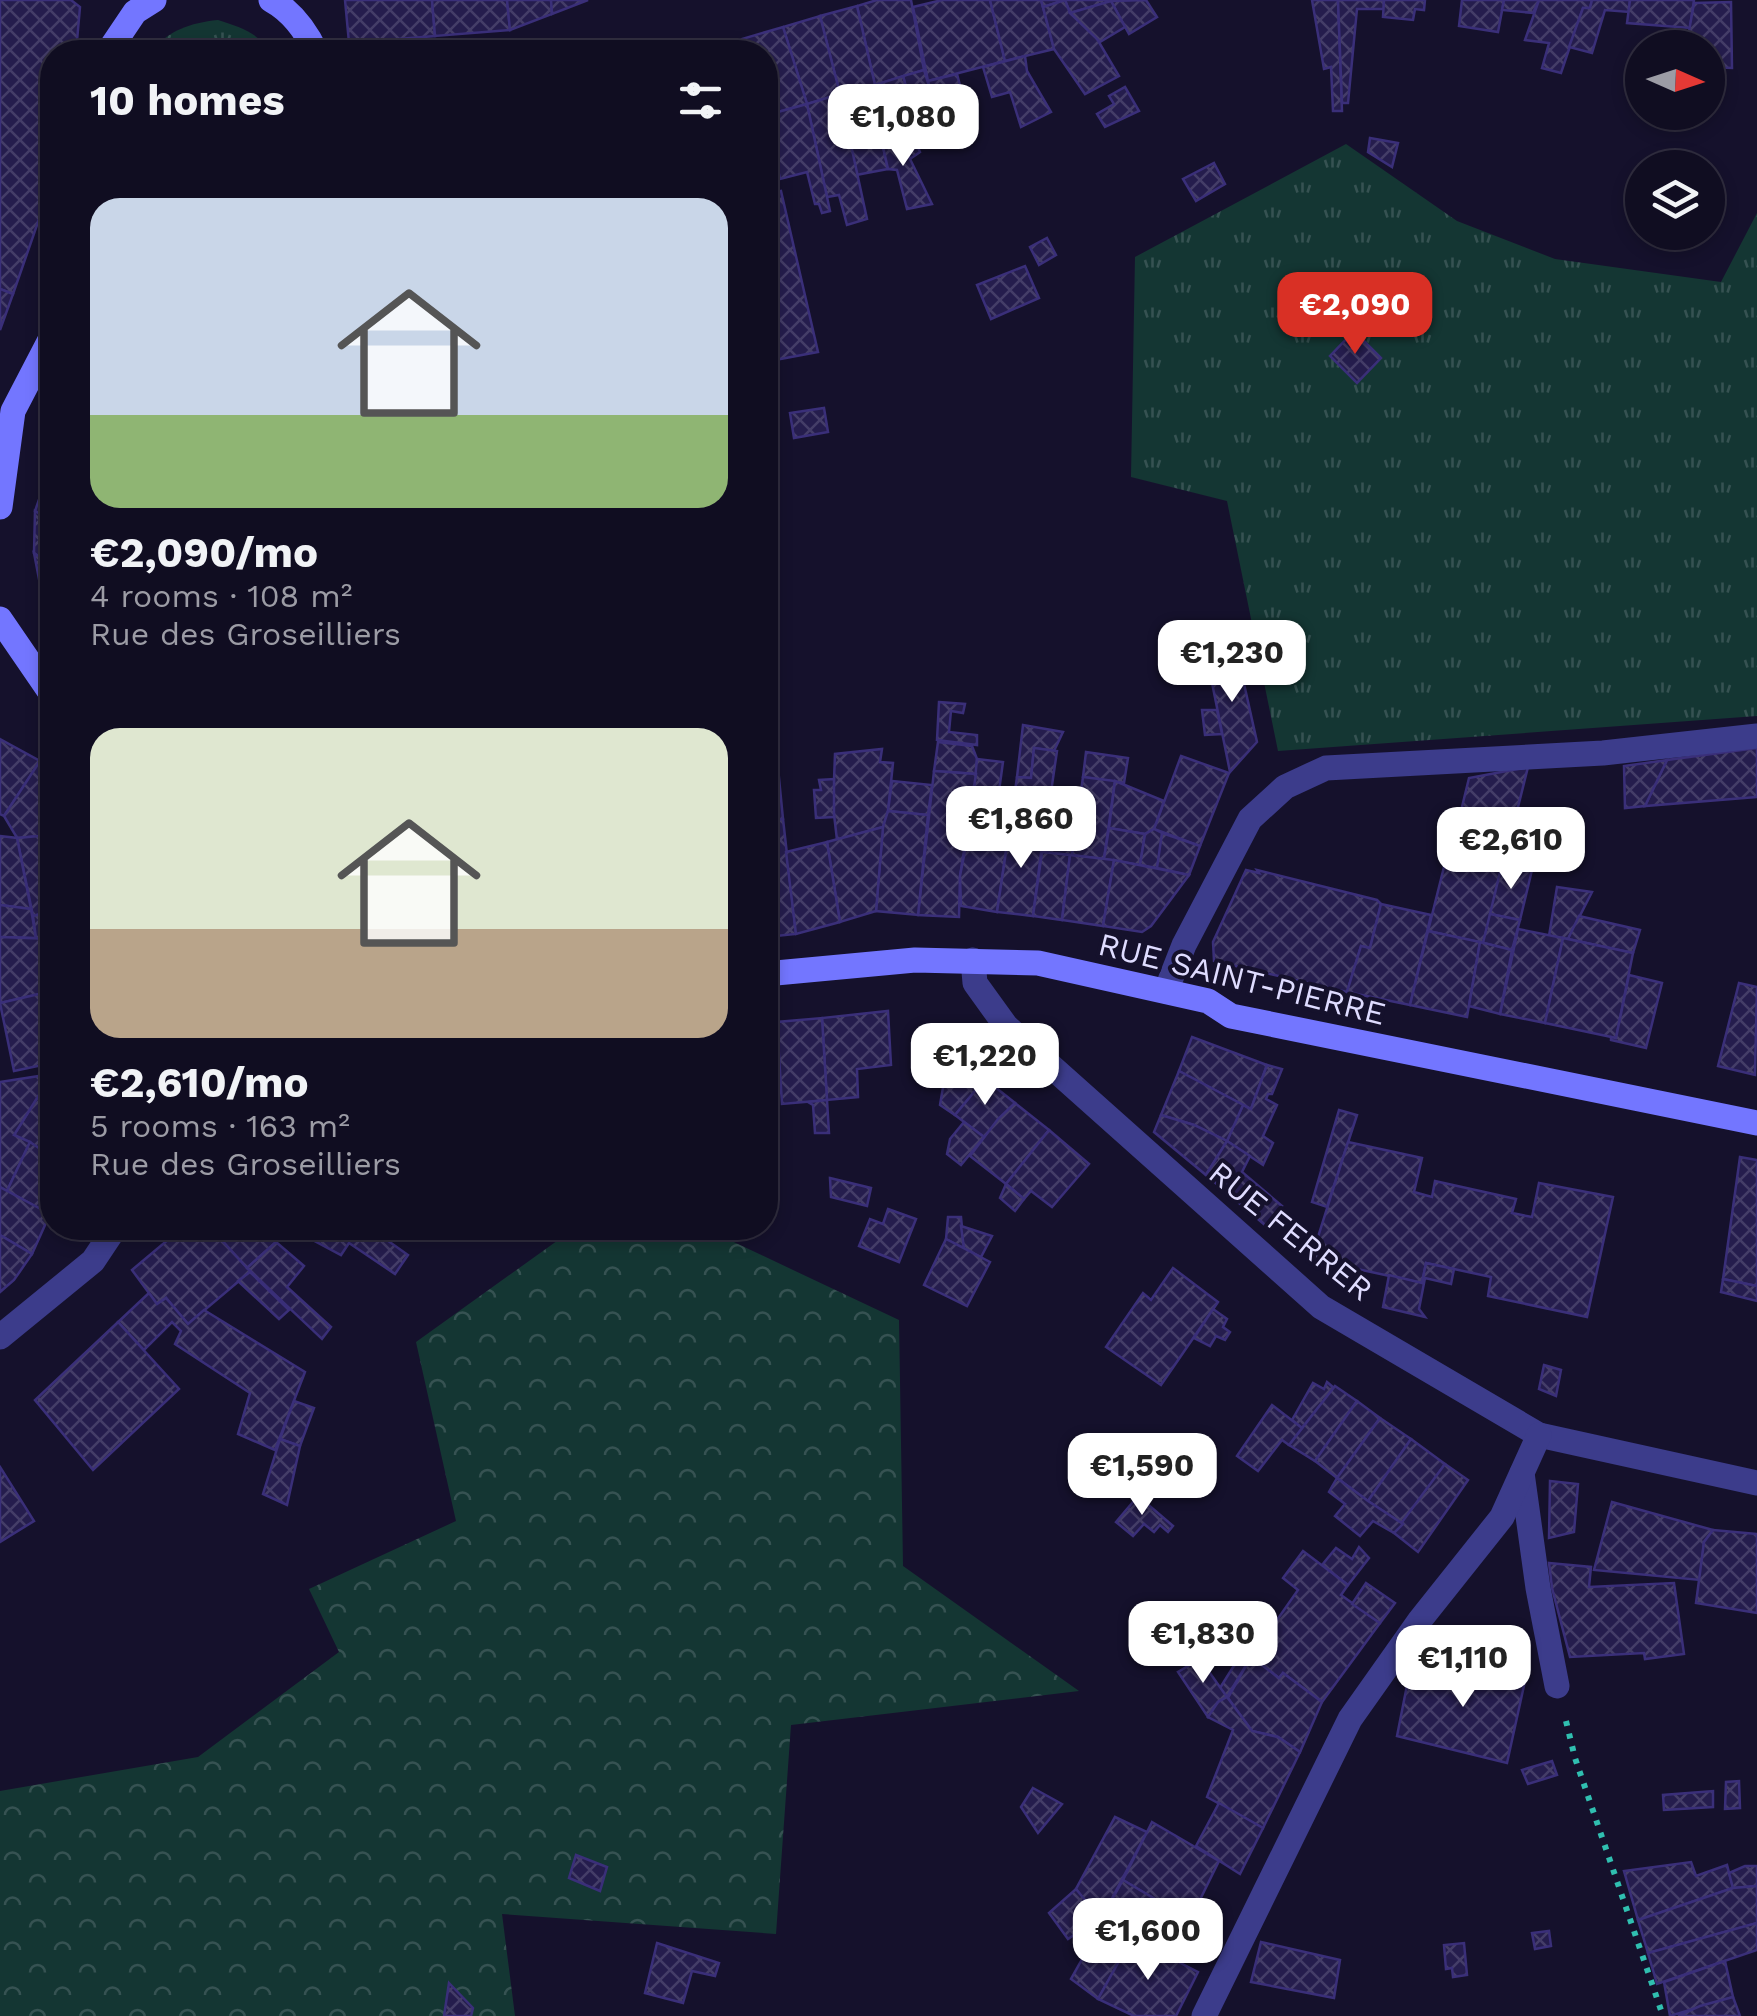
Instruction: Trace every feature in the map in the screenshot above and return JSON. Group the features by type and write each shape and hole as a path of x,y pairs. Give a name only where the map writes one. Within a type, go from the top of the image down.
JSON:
{"street":[{"path":"272,0 282,6 311,40"},
{"path":"116,40 139,4"},
{"path":"0,508 14,410 40,359"},
{"path":"0,619 40,677"},
{"path":"1166,991 1184,945 1250,819 1285,787 1326,768 1603,753 1757,736"},
{"name":"RUE FERRER","path":"973,960 975,984 1006,1026 1321,1307 1538,1436 1757,1483"},
{"name":"RUE SAINT-PIERRE","path":"778,973 899,961 1052,965 1208,1001 1231,1016 1757,1123"},
{"path":"0,1337 93,1261 108,1240"},
{"path":"1204,2016 1350,1719 1420,1620 1502,1517 1538,1436"},
{"path":"1522,1473 1557,1686"}],"path":[{"path":"1557,1686 1575,1758 1663,2016"}],"green space":[{"path":"218,20 260,40 163,40 198,23"},
{"path":"1346,144 1457,221 1555,259 1721,282 1757,213 1757,716 1278,751 1227,501 1131,477 1135,257"},
{"path":"558,1240 729,1240 899,1320 903,1566 1079,1691 791,1725 776,1934 502,1914 515,2016 0,2016 0,1791 198,1757 339,1652 309,1589 456,1521 416,1342"}],"building":[{"path":"0,0 71,0 80,7 77,40 40,40 40,216 13,294 0,289"},
{"path":"345,0 432,0 435,36 349,40"},
{"path":"432,0 507,0 510,30 435,36"},
{"path":"507,0 551,0 552,14 510,30"},
{"path":"551,0 588,0 552,14"},
{"path":"877,0 911,0 924,70 875,85 857,6"},
{"path":"942,0 990,0 1005,61 928,81 913,7"},
{"path":"990,0 1041,0 1054,49 1005,61"},
{"path":"1041,0 1065,0 1043,7"},
{"path":"1065,0 1111,0 1111,1 1070,13"},
{"path":"1065,0 1070,13 1093,32 1119,76 1085,94 1054,49 1043,7"},
{"path":"1146,0 1157,17 1129,34 1111,1"},
{"path":"1312,0 1338,0 1342,111 1333,111 1331,67 1324,69"},
{"path":"1338,0 1384,0 1384,9 1357,9 1348,103 1342,103"},
{"path":"1384,0 1425,0 1424,10 1415,9 1413,20 1383,17"},
{"path":"1462,0 1504,0 1498,32 1459,26"},
{"path":"1504,0 1539,0 1533,13 1502,10"},
{"path":"1539,0 1592,0 1590,8 1583,8 1561,73 1542,68 1549,43 1525,40"},
{"path":"1592,0 1630,0 1629,12 1605,10 1592,53 1569,47 1583,8 1590,8"},
{"path":"1630,0 1694,0 1690,28 1627,23"},
{"path":"1111,1 1125,27 1100,42 1070,13"},
{"path":"1731,2 1732,68 1725,68 1725,30 1689,30 1694,3"},
{"path":"857,6 875,85 840,94 820,16"},
{"path":"820,16 840,94 807,104 783,27"},
{"path":"783,27 807,104 778,112 778,40 742,39"},
{"path":"1025,56 1027,71 1051,112 1021,127 1010,92 992,97 983,67"},
{"path":"924,70 937,112 915,119 903,76"},
{"path":"957,74 965,104 937,112 928,81"},
{"path":"903,76 915,119 893,125 878,84"},
{"path":"869,86 888,169 856,175 840,94"},
{"path":"1125,87 1139,111 1105,127 1097,114 1114,104 1109,96"},
{"path":"840,94 867,219 847,225 839,195 827,197 807,104"},
{"path":"807,104 830,211 822,213 819,204 815,204 807,172 780,179 778,112"},
{"path":"887,105 893,125 879,129 875,109"},
{"path":"907,122 920,152 910,159 893,125"},
{"path":"893,125 932,204 907,209 897,170 888,169 879,129"},
{"path":"1370,138 1398,143 1392,167 1368,152"},
{"path":"1214,163 1225,184 1196,201 1183,179"},
{"path":"781,191 818,352 778,359"},
{"path":"1047,238 1056,255 1039,265 1030,247"},
{"path":"1025,266 1039,298 991,319 977,285"},
{"path":"0,289 13,294 0,330"},
{"path":"1354,331 1381,358 1357,383 1330,356"},
{"path":"824,408 828,432 794,438 790,413"},
{"path":"35,511 40,514 40,557 34,553"},
{"path":"34,553 40,557 40,584"},
{"path":"1236,648 1257,742 1230,772 1206,653"},
{"path":"939,702 965,704 963,713 951,711 949,732 977,735 977,745 937,740"},
{"path":"1202,710 1217,710 1222,734 1205,735"},
{"path":"1023,725 1063,732 1054,751 1034,748 1031,778 1017,777"},
{"path":"0,739 40,761 4,816 0,814"},
{"path":"938,742 972,746 977,759 976,774 934,771"},
{"path":"1034,748 1057,751 1049,806 1079,810 1072,855 1042,852 1044,830 1010,825 1017,777 1031,778"},
{"path":"1757,748 1757,797 1645,806 1667,760"},
{"path":"882,749 880,762 893,763 883,827 837,840 833,806 835,754"},
{"path":"1086,752 1128,758 1124,783 1083,777"},
{"path":"1181,756 1229,773 1200,846 1154,829"},
{"path":"977,759 1003,762 996,813 1012,814 1010,825 971,820"},
{"path":"1667,760 1645,806 1625,808 1624,766"},
{"path":"40,761 40,835 17,838 4,816"},
{"path":"1528,767 1506,855 1453,844 1469,778"},
{"path":"778,768 783,819 778,820"},
{"path":"934,771 976,774 960,876 959,917 918,915"},
{"path":"1083,777 1115,781 1104,859 1072,855"},
{"path":"834,779 834,817 816,818 814,790 821,790 819,780"},
{"path":"892,781 932,785 928,815 888,811"},
{"path":"1115,781 1164,801 1154,829 1145,834 1109,828"},
{"path":"888,811 928,815 918,915 876,911 883,827"},
{"path":"783,819 796,934 778,936 778,820"},
{"path":"971,820 1010,825 997,912 961,906 960,876"},
{"path":"1010,825 1044,830 1033,916 997,912"},
{"path":"883,827 876,911 840,922 827,842"},
{"path":"1109,828 1145,834 1140,865 1104,859"},
{"path":"1154,829 1164,834 1157,868 1140,865 1145,834"},
{"path":"1162,833 1200,846 1189,875 1157,868"},
{"path":"0,836 17,838 31,909 0,905"},
{"path":"39,836 40,914 33,916 17,838"},
{"path":"827,842 840,922 796,934 786,852"},
{"path":"1450,843 1506,855 1483,943 1428,931"},
{"path":"1042,852 1070,855 1062,920 1033,916"},
{"path":"1070,855 1114,860 1103,926 1062,920"},
{"path":"1114,860 1189,875 1151,926 1142,932 1103,926"},
{"path":"1502,864 1532,870 1520,920 1490,914"},
{"path":"1246,870 1381,904 1370,948 1361,946 1347,992 1214,961 1213,942"},
{"path":"1557,887 1592,892 1568,939 1549,936"},
{"path":"1381,904 1431,915 1410,1005 1347,992 1361,946 1370,948"},
{"path":"0,905 31,909 36,938 0,937"},
{"path":"40,914 40,938 36,938 33,916"},
{"path":"1490,914 1520,920 1512,950 1483,943"},
{"path":"1579,916 1640,930 1633,953 1568,939"},
{"path":"1518,929 1563,938 1545,1023 1500,1014"},
{"path":"1428,931 1480,942 1467,1017 1410,1005"},
{"path":"0,937 40,939 40,994 0,1003"},
{"path":"1563,938 1633,953 1616,1038 1545,1023"},
{"path":"1480,942 1512,950 1500,1014 1469,1006"},
{"path":"1629,975 1662,983 1646,1048 1611,1040 1616,1038"},
{"path":"1739,983 1757,987 1755,1075 1718,1066"},
{"path":"40,994 40,1066 14,1071 0,1003"},
{"path":"888,1011 891,1065 857,1069 858,1097 827,1100 822,1018"},
{"path":"822,1018 827,1100 782,1104 778,1022"},
{"path":"1192,1037 1267,1065 1251,1109 1179,1071"},
{"path":"949,1052 985,1079 955,1115 940,1105"},
{"path":"1267,1065 1282,1069 1266,1099 1277,1105 1263,1136 1273,1143 1263,1165 1227,1141 1243,1105 1251,1109"},
{"path":"1179,1071 1251,1109 1243,1105 1227,1141 1161,1115"},
{"path":"40,1076 40,1093 14,1135 30,1142 7,1191 0,1187 0,1082"},
{"path":"985,1079 1015,1103 984,1137 955,1115"},
{"path":"40,1093 40,1150 14,1135"},
{"path":"827,1100 829,1133 815,1133 813,1105 808,1102"},
{"path":"1015,1103 1049,1130 1006,1184 970,1156"},
{"path":"1339,1110 1357,1115 1327,1207 1312,1202"},
{"path":"1161,1115 1227,1141 1206,1175 1154,1132"},
{"path":"964,1122 984,1137 961,1165 947,1154 950,1139"},
{"path":"1049,1130 1089,1164 1052,1207 1031,1191 1024,1199 1006,1184"},
{"path":"1227,1141 1250,1156 1242,1172 1282,1206 1266,1226 1206,1175"},
{"path":"30,1142 40,1149 40,1209 7,1191"},
{"path":"1348,1142 1422,1158 1414,1192 1432,1197 1435,1181 1516,1199 1512,1213 1532,1217 1539,1183 1613,1197 1587,1317 1488,1296 1491,1277 1426,1263 1422,1283 1311,1259"},
{"path":"1740,1157 1757,1160 1757,1286 1723,1279"},
{"path":"830,1178 871,1188 867,1206 831,1197"},
{"path":"1006,1184 1024,1199 1015,1211 1000,1198"},
{"path":"0,1187 40,1209 40,1236 32,1254 0,1235"},
{"path":"888,1209 916,1219 899,1262 859,1246 870,1219 883,1224"},
{"path":"948,1217 961,1217 964,1248 946,1239"},
{"path":"961,1226 992,1236 981,1257 964,1248"},
{"path":"0,1235 32,1254 0,1292"},
{"path":"946,1239 990,1262 967,1306 924,1285"},
{"path":"168,1240 222,1240 251,1271 188,1324 166,1298 157,1304 132,1270"},
{"path":"222,1240 276,1242 247,1268"},
{"path":"313,1240 387,1240 408,1255 395,1274 349,1243 341,1255"},
{"path":"276,1242 304,1266 287,1287 331,1327 322,1339 247,1268"},
{"path":"1426,1263 1454,1269 1451,1284 1425,1278 1419,1309 1425,1317 1383,1307 1389,1275 1422,1283"},
{"path":"1173,1268 1218,1302 1161,1385 1106,1347 1143,1293 1151,1300"},
{"path":"250,1272 289,1310 279,1319 238,1281"},
{"path":"1723,1279 1757,1286 1757,1301 1721,1292"},
{"path":"149,1293 157,1304 166,1298 188,1324 204,1310 305,1372 275,1450 238,1434 250,1393 175,1344 181,1331 172,1322 144,1350 118,1322"},
{"path":"1213,1309 1227,1319 1223,1327 1230,1332 1225,1340 1216,1336 1210,1346 1194,1338"},
{"path":"118,1322 179,1389 93,1470 35,1400"},
{"path":"1544,1365 1561,1370 1556,1396 1539,1389"},
{"path":"1327,1382 1334,1388 1302,1428 1292,1420 1313,1383 1324,1389"},
{"path":"1335,1386 1357,1401 1315,1461 1289,1445"},
{"path":"294,1401 314,1408 300,1446 280,1439"},
{"path":"1357,1401 1380,1418 1337,1478 1315,1461"},
{"path":"1272,1405 1302,1428 1289,1445 1282,1440 1258,1471 1237,1456"},
{"path":"1380,1418 1411,1439 1368,1501 1337,1478"},
{"path":"280,1439 300,1446 287,1505 263,1494"},
{"path":"1411,1439 1445,1464 1403,1524 1368,1501"},
{"path":"1445,1464 1468,1480 1418,1552 1394,1533"},
{"path":"0,1467 34,1521 0,1542"},
{"path":"1337,1478 1403,1524 1394,1533 1373,1521 1360,1536 1335,1516 1345,1504 1329,1492"},
{"path":"1550,1481 1578,1484 1574,1532 1549,1538"},
{"path":"1138,1496 1173,1526 1168,1532 1160,1525 1154,1532 1144,1524 1133,1536 1116,1522"},
{"path":"1612,1502 1713,1530 1704,1542 1700,1580 1594,1570"},
{"path":"1713,1530 1757,1534 1757,1613 1696,1603 1704,1542"},
{"path":"1359,1547 1369,1558 1348,1585 1322,1565 1336,1548 1352,1559"},
{"path":"1303,1551 1348,1585 1341,1595 1380,1623 1322,1702 1283,1673 1279,1678 1251,1657 1298,1590 1283,1578"},
{"path":"1549,1563 1591,1567 1589,1587 1674,1583 1684,1654 1645,1659 1644,1653 1570,1657"},
{"path":"1366,1583 1395,1603 1380,1623 1352,1604"},
{"path":"1243,1651 1251,1657 1227,1697 1220,1688"},
{"path":"1251,1657 1279,1678 1283,1673 1322,1702 1300,1752 1278,1737 1252,1731 1228,1698"},
{"path":"1200,1659 1227,1697 1218,1702 1208,1717 1178,1672"},
{"path":"1490,1664 1527,1672 1507,1763 1397,1736 1411,1665 1485,1680"},
{"path":"1227,1697 1252,1731 1278,1737 1300,1752 1263,1828 1207,1797 1233,1730 1208,1717 1218,1702"},
{"path":"1552,1761 1557,1775 1528,1784 1522,1770"},
{"path":"1739,1781 1740,1808 1725,1809 1726,1782"},
{"path":"1033,1788 1062,1804 1038,1833 1021,1807"},
{"path":"1713,1791 1713,1807 1664,1810 1663,1795"},
{"path":"1219,1803 1263,1828 1240,1874 1196,1846"},
{"path":"1115,1817 1147,1832 1100,1921 1076,1889"},
{"path":"1152,1822 1219,1861 1190,1920 1123,1880"},
{"path":"576,1855 607,1867 600,1891 569,1878"},
{"path":"1691,1862 1696,1876 1727,1865 1733,1888 1638,1920 1624,1871"},
{"path":"1757,1866 1757,1886 1733,1888 1729,1873"},
{"path":"1123,1880 1190,1920 1169,1956 1100,1921"},
{"path":"1757,1886 1757,1923 1648,1953 1638,1920 1733,1888"},
{"path":"1076,1889 1103,1922 1086,1953 1074,1935 1068,1939 1049,1913"},
{"path":"1103,1922 1132,1938 1098,1999 1071,1979"},
{"path":"1757,1923 1757,1950 1657,1984 1648,1953"},
{"path":"1549,1931 1551,1946 1535,1949 1532,1933"},
{"path":"1132,1938 1198,1972 1176,2016 1134,2016 1098,1999"},
{"path":"1261,1942 1340,1960 1334,1998 1251,1982"},
{"path":"657,1943 719,1963 715,1976 692,1971 683,2003 645,1993"},
{"path":"1464,1943 1467,1975 1453,1977 1452,1968 1446,1969 1444,1945"},
{"path":"1725,1961 1733,1997 1670,2016 1664,1982"},
{"path":"449,1983 473,2008 471,2016 444,2016"},
{"path":"1733,1997 1740,2016 1678,2016 1700,2006"}]}
